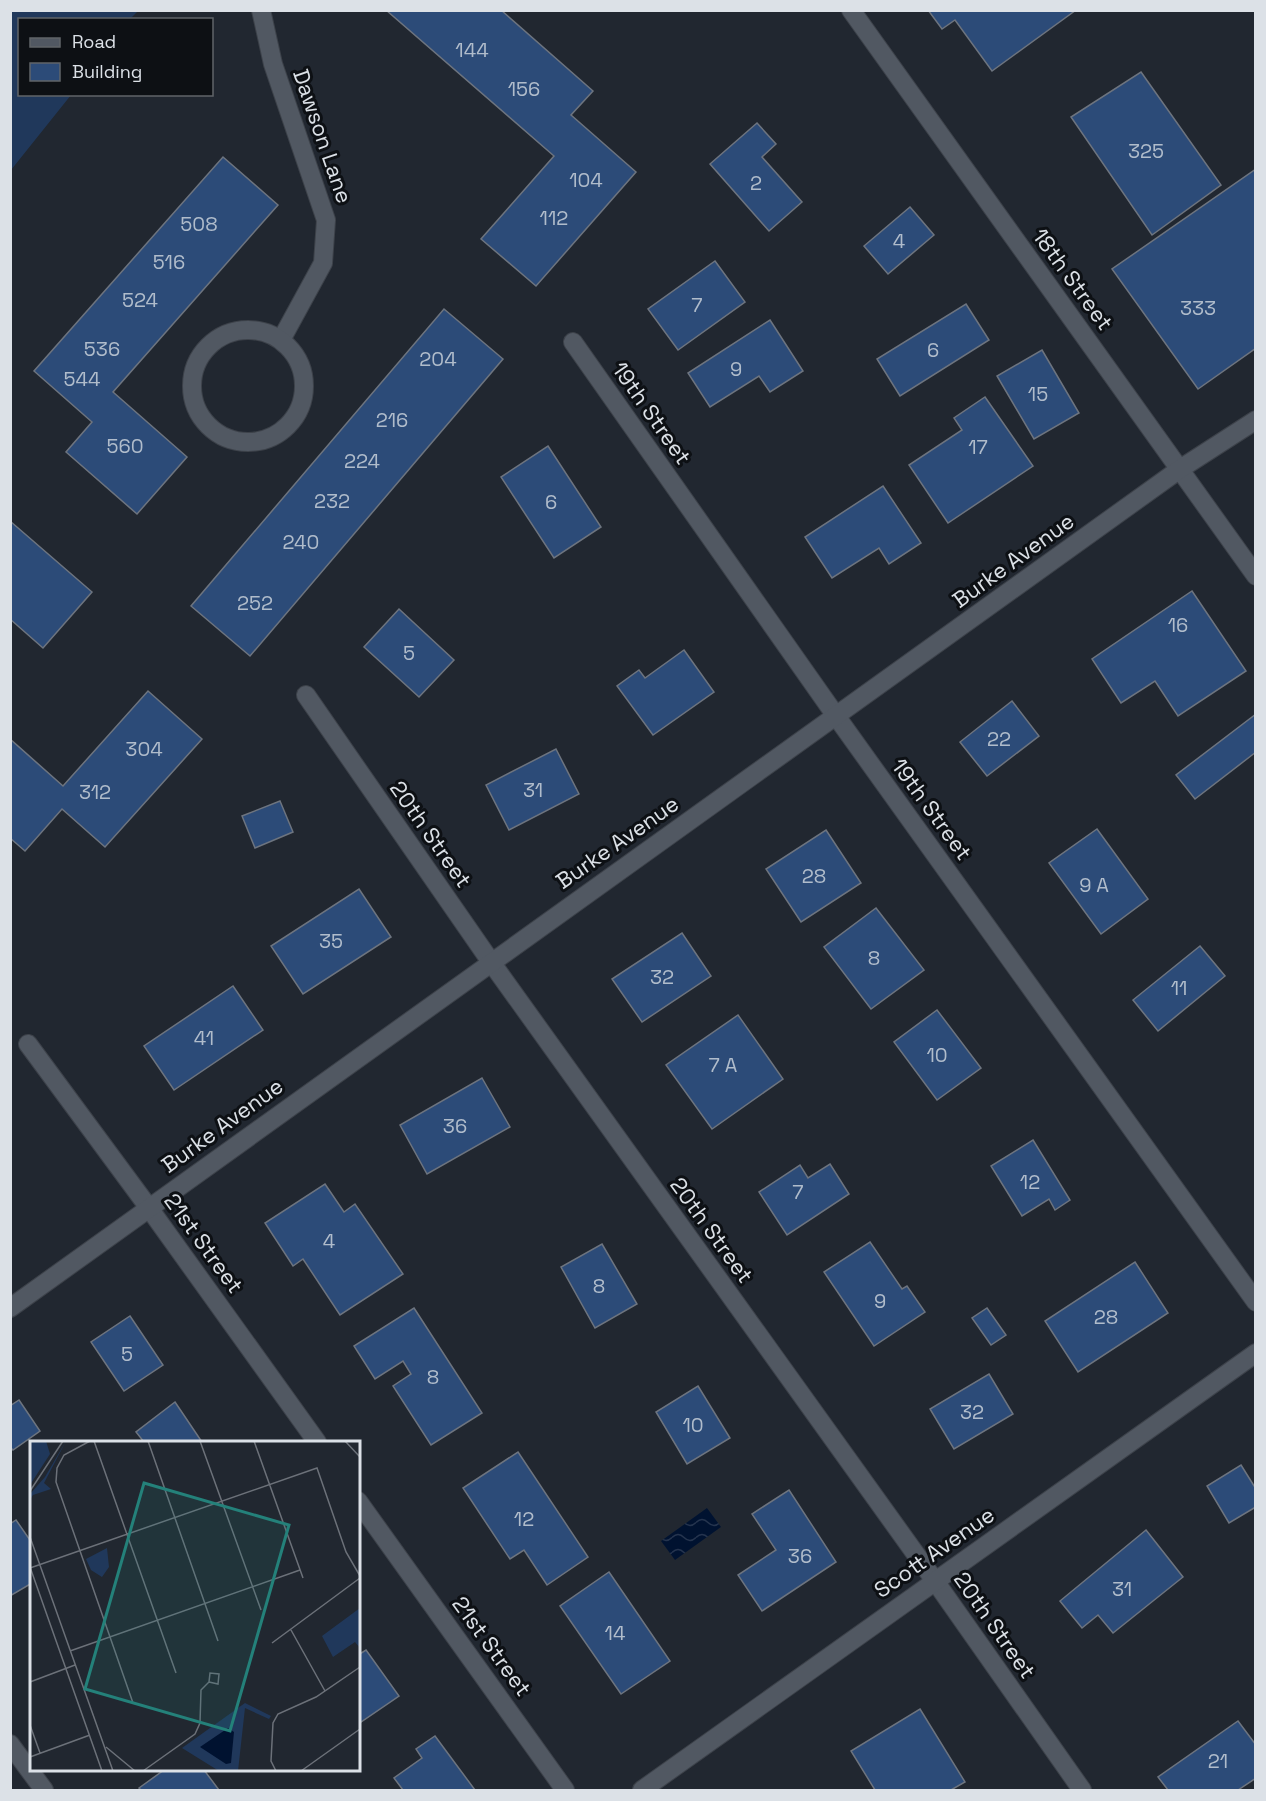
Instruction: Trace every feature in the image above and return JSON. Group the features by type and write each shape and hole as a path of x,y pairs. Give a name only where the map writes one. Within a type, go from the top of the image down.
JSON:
{"street":[{"name":"Dawson Lane","path":"261,10 273,63 326,220 323,263 281,340"},
{"name":"18th Street","path":"851,10 1256,576"},
{"path":"239,330 261,331 281,340 297,356 304,376 303,398 294,419 278,434 257,442 235,441 215,432 200,416 192,395 193,373 202,353 218,338 239,330"},
{"name":"19th Street","path":"573,342 836,716 1256,1302"},
{"name":"Burke Avenue","path":"10,1308 1180,469 1256,420"},
{"name":"20th Street","path":"306,695 490,962 1082,1791"},
{"name":"21st Street","path":"28,1044 316,1441"},
{"name":"Scott Avenue","path":"642,1791 1256,1353"},
{"name":"21st Street","path":"360,1504 565,1791"},
{"path":"10,1744 44,1791"}],"shaded area":[{"path":"11,11 138,11 131,18 18,18 18,96 70,96 11,170"}],"water":[{"path":"707,1508 721,1527 675,1560 661,1541"}],"building":[{"path":"386,10 501,10 593,91 571,115 636,172 536,286 481,239 554,156"},
{"path":"928,10 1076,10 992,71 955,20 942,29"},
{"path":"1141,72 1221,185 1152,235 1071,117"},
{"path":"757,123 776,144 762,157 802,202 769,231 710,164"},
{"path":"223,157 278,205 113,392 187,457 137,514 66,452 92,422 34,371"},
{"path":"1256,169 1256,348 1198,389 1112,269"},
{"path":"910,207 934,235 888,274 864,246"},
{"path":"715,261 745,302 678,350 648,309"},
{"path":"966,304 989,340 900,396 877,359"},
{"path":"444,309 503,359 250,656 191,606"},
{"path":"770,320 803,371 770,392 759,376 710,407 688,373"},
{"path":"1042,350 1079,413 1034,439 997,376"},
{"path":"985,397 1033,466 948,523 909,465 962,430 954,418"},
{"path":"548,446 601,527 554,558 501,477"},
{"path":"883,486 921,543 889,564 879,548 832,578 805,537"},
{"path":"10,521 92,592 43,648 10,619"},
{"path":"1192,591 1246,671 1178,716 1155,681 1121,703 1092,659"},
{"path":"399,609 454,660 419,697 364,647"},
{"path":"684,650 714,692 653,735 617,686 639,670 645,678"},
{"path":"148,691 202,739 105,847 62,809 25,851 10,838 10,739 63,786"},
{"path":"1012,701 1039,736 987,776 960,742"},
{"path":"1256,714 1256,752 1195,799 1176,775"},
{"path":"556,749 579,794 509,830 486,785"},
{"path":"280,801 293,832 255,848 242,816"},
{"path":"1097,829 1148,899 1101,934 1049,863"},
{"path":"826,830 861,883 801,922 766,869"},
{"path":"359,889 391,937 303,994 271,946"},
{"path":"876,908 924,970 871,1009 824,947"},
{"path":"682,933 711,976 642,1022 612,979"},
{"path":"1200,946 1225,976 1158,1031 1133,1000"},
{"path":"233,986 263,1030 174,1090 144,1046"},
{"path":"937,1010 981,1068 937,1100 894,1042"},
{"path":"738,1015 783,1079 712,1129 666,1065"},
{"path":"482,1078 510,1127 427,1174 400,1125"},
{"path":"1033,1140 1070,1200 1055,1210 1049,1199 1022,1216 991,1166"},
{"path":"830,1164 849,1194 787,1235 759,1192 800,1165 808,1178"},
{"path":"325,1184 344,1212 355,1204 403,1274 340,1315 303,1259 293,1266 265,1223"},
{"path":"870,1242 902,1289 907,1286 925,1312 874,1346 824,1272"},
{"path":"602,1244 637,1304 595,1328 561,1267"},
{"path":"1135,1262 1168,1313 1078,1372 1045,1321"},
{"path":"414,1308 482,1413 431,1445 393,1386 411,1374 403,1361 375,1379 354,1346"},
{"path":"987,1308 1006,1335 991,1345 972,1318"},
{"path":"130,1316 163,1365 124,1391 91,1342"},
{"path":"989,1374 1013,1414 954,1449 930,1409"},
{"path":"698,1386 730,1438 687,1464 656,1412"},
{"path":"19,1400 40,1431 13,1450 10,1447 10,1406"},
{"path":"175,1402 201,1441 143,1441 136,1432"},
{"path":"518,1452 588,1557 547,1585 524,1550 510,1559 463,1488"},
{"path":"1241,1465 1256,1489 1256,1510 1254,1508 1229,1523 1207,1486"},
{"path":"789,1490 836,1562 762,1611 738,1575 776,1550 752,1514"},
{"path":"16,1520 30,1540 30,1584 10,1596 10,1524"},
{"path":"1146,1530 1183,1577 1113,1633 1098,1615 1082,1628 1060,1601"},
{"path":"609,1572 670,1661 621,1694 560,1606"},
{"path":"366,1650 399,1696 360,1723 360,1654"},
{"path":"920,1709 965,1782 951,1790 875,1790 851,1751"},
{"path":"1238,1721 1256,1745 1256,1778 1238,1790 1168,1790 1158,1777"},
{"path":"435,1736 475,1790 403,1790 394,1778 422,1758 416,1749"},
{"path":"163,1771 205,1771 219,1790 141,1790 139,1788"}]}
